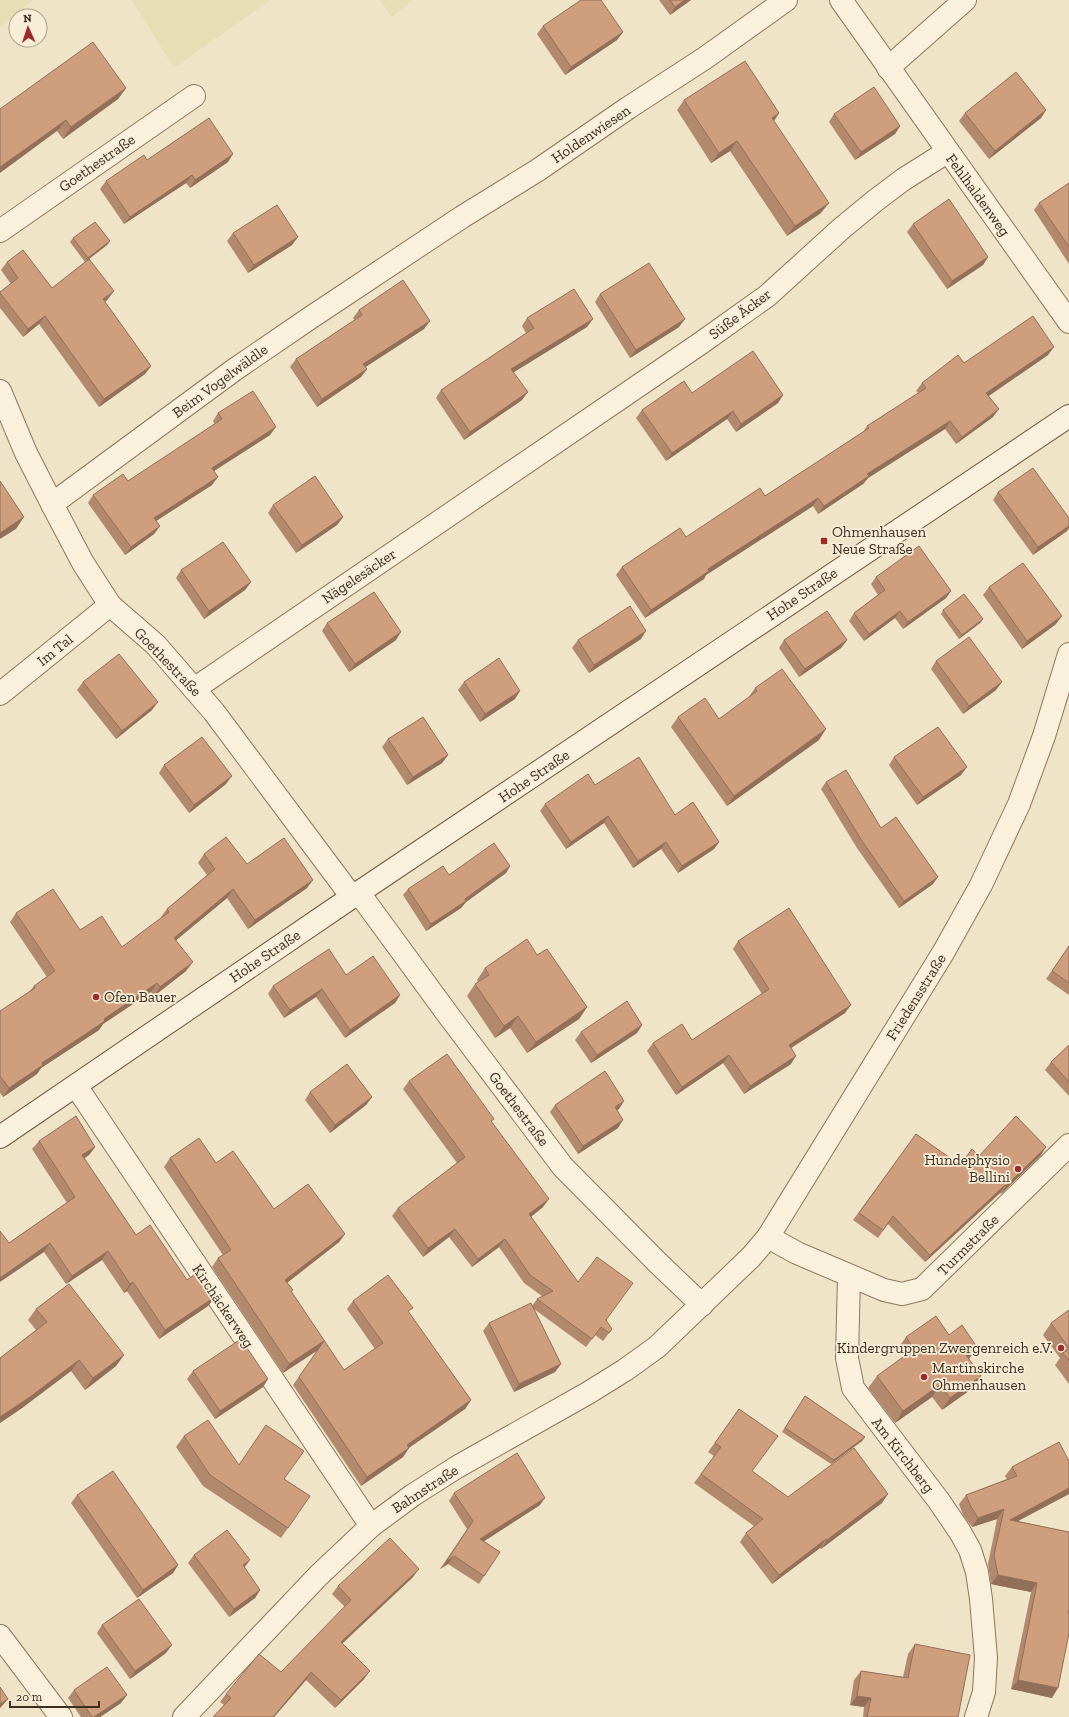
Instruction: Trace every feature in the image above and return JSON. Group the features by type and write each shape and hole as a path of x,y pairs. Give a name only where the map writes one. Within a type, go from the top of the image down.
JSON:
{"street":[{"name":"Holdenwiesen","path":"392,263 538,170 628,108 705,58 786,0"},
{"name":"Fehlhaldenweg","path":"841,0 947,152 1069,322"},
{"path":"888,68 965,0"},
{"name":"Goethestraße","path":"0,230 194,96"},
{"name":"Süße Äcker","path":"524,465 766,296 870,205 904,179 947,152"},
{"name":"Beim Vogelwäldle","path":"52,504 234,370 392,263"},
{"name":"Goethestraße","path":"0,391 15,429 52,504 83,563 110,605 156,645 214,712 449,1016 563,1167 702,1305"},
{"name":"Hohe Straße","path":"0,1137 356,895 1069,416"},
{"name":"Nägelesäcker","path":"194,689 524,465"},
{"name":"Im Tal","path":"0,694 110,605"},
{"name":"Friedensstraße","path":"702,1305 751,1257 768,1237 943,953 981,885 1019,804 1044,736 1069,654"},
{"name":"Kirchäckerweg","path":"76,1086 371,1526"},
{"name":"Turmstraße","path":"848,1276 884,1290 902,1294 922,1289 1069,1145"},
{"path":"768,1237 797,1253 848,1276"},
{"name":"Am Kirchberg","path":"848,1276 847,1358 853,1388 939,1501 960,1532 970,1550 977,1572 986,1658 984,1692 976,1717"},
{"name":"Bahnstraße","path":"184,1717 330,1565 371,1526 413,1495 464,1463 588,1393 625,1370 657,1347 702,1305"},
{"path":"0,1636 61,1717"}],"shaded area":[{"path":"0,0 33,0 24,8 8,8 8,21 0,28"},
{"path":"132,0 270,0 174,68"},
{"path":"380,0 413,0 392,17"}],"building":[{"path":"581,0 601,0 623,32 571,67 543,26"},
{"path":"670,0 685,0 675,7"},
{"path":"93,42 126,88 71,127 66,120 0,167 0,109"},
{"path":"745,61 779,113 772,118 829,203 795,226 737,141 719,153 684,100"},
{"path":"1016,72 1046,110 995,151 965,113"},
{"path":"874,87 900,126 861,152 834,114"},
{"path":"209,118 233,154 195,180 192,175 130,217 106,181 144,155 147,160"},
{"path":"1069,183 1069,247 1039,203"},
{"path":"949,199 988,257 952,281 913,224"},
{"path":"277,205 298,237 254,265 233,233"},
{"path":"95,222 110,241 88,258 73,238"},
{"path":"23,250 52,288 89,259 114,291 103,299 151,366 104,399 45,316 28,329 0,293 18,278 7,262"},
{"path":"649,263 685,319 636,350 600,294"},
{"path":"403,280 430,321 363,364 367,369 322,399 296,359 362,315 359,310"},
{"path":"574,289 593,319 511,369 528,392 470,432 441,390 534,328 527,318"},
{"path":"1033,316 1054,347 986,393 999,409 962,437 950,421 867,474 869,476 824,506 818,498 708,569 709,571 651,610 622,567 680,528 686,537 760,488 765,496 869,428 867,426 926,388 922,383 958,355 964,363"},
{"path":"753,351 783,395 741,424 733,411 672,453 642,410 684,381 692,393"},
{"path":"253,391 276,427 212,468 218,477 154,518 160,526 131,547 93,495 123,474 128,481 222,419 218,413"},
{"path":"1033,468 1069,518 1069,526 1038,547 998,492"},
{"path":"315,476 343,517 302,545 273,505"},
{"path":"0,481 24,517 0,533"},
{"path":"223,542 251,582 209,611 181,570"},
{"path":"919,546 951,591 908,622 900,611 869,634 854,613 885,590 876,577"},
{"path":"1023,563 1062,616 1027,641 989,587"},
{"path":"374,592 401,632 355,664 327,623"},
{"path":"964,594 983,619 962,635 943,610"},
{"path":"630,606 646,631 594,665 578,640"},
{"path":"827,611 847,640 805,669 784,640"},
{"path":"969,637 1002,682 969,706 936,661"},
{"path":"119,654 158,702 122,731 83,682"},
{"path":"499,658 520,691 485,714 464,682"},
{"path":"782,669 826,729 734,796 678,717 705,698 719,719 757,691 755,688"},
{"path":"423,717 448,755 413,777 388,739"},
{"path":"938,727 967,767 923,797 894,757"},
{"path":"202,737 232,776 194,805 164,765"},
{"path":"639,757 675,815 693,802 719,842 682,866 666,842 638,861 608,816 571,842 545,804 588,774 595,785"},
{"path":"846,770 881,828 896,817 938,877 904,901 862,841 826,782"},
{"path":"226,837 247,864 284,838 313,880 255,920 233,889 174,938 193,962 160,987 157,983 104,1019 105,1021 42,1063 43,1065 9,1088 0,1076 0,1011 35,988 34,986 55,971 16,913 53,889 80,930 102,916 122,947 169,912 167,909 215,869 204,854"},
{"path":"494,843 510,866 465,899 466,901 431,924 408,889 443,866 449,875"},
{"path":"789,908 851,1005 789,1045 796,1056 750,1086 729,1055 682,1087 653,1043 682,1024 692,1040 769,989 738,941"},
{"path":"527,939 537,955 547,949 587,1007 536,1042 518,1016 504,1026 475,984 489,975 485,968"},
{"path":"1069,946 1069,983 1052,971"},
{"path":"329,949 346,975 373,956 400,995 350,1030 322,989 290,1010 273,986"},
{"path":"627,1001 642,1025 597,1055 581,1032"},
{"path":"1069,1045 1069,1082 1051,1062"},
{"path":"447,1054 494,1119 491,1121 549,1199 529,1214 578,1282 597,1257 633,1283 606,1320 612,1329 609,1333 601,1327 592,1339 537,1299 553,1291 530,1275 505,1239 478,1259 455,1229 428,1248 398,1208 465,1157 409,1081"},
{"path":"347,1064 372,1097 335,1125 310,1092"},
{"path":"605,1071 624,1101 615,1107 623,1120 583,1146 555,1105"},
{"path":"76,1116 95,1147 82,1155 136,1235 150,1225 187,1280 198,1272 215,1297 165,1330 133,1282 130,1284 108,1251 72,1276 50,1243 0,1278 0,1231 9,1243 75,1197 39,1141"},
{"path":"1016,1116 1046,1147 1006,1186 1005,1185 930,1255 893,1216 883,1230 859,1213 916,1134 960,1165 972,1149 979,1156"},
{"path":"199,1138 216,1163 233,1151 274,1209 308,1184 345,1234 285,1280 293,1290 291,1291 344,1370 383,1343 353,1301 388,1275 413,1308 408,1311 471,1400 407,1445 409,1448 367,1477 299,1377 324,1341 289,1364 218,1258 231,1250 170,1158"},
{"path":"69,1284 124,1355 93,1378 79,1360 30,1397 0,1417 0,1358 47,1322 36,1309"},
{"path":"531,1303 561,1364 519,1384 489,1323"},
{"path":"1069,1310 1069,1348 1051,1323"},
{"name":"Martinskirche Ohmenhausen","path":"936,1316 949,1335 962,1325 977,1347 966,1355 981,1376 950,1398 940,1385 903,1411 877,1376 914,1349 906,1337"},
{"path":"241,1339 268,1379 220,1411 193,1371"},
{"path":"1069,1349 1069,1361 1063,1353"},
{"path":"805,1396 865,1437 834,1460 785,1428"},
{"path":"739,1409 778,1436 752,1471 788,1497 854,1448 888,1494 779,1575 746,1533 763,1519 701,1474 721,1447 715,1443"},
{"path":"208,1420 239,1465 266,1425 304,1451 284,1479 310,1496 288,1528 210,1475 184,1436"},
{"path":"1059,1442 1069,1461 1069,1488 1010,1520 1069,1532 1069,1633 1058,1688 1018,1680 1037,1583 998,1575 994,1555 1004,1509 978,1518 966,1495 1017,1476 1012,1467"},
{"path":"517,1453 545,1498 480,1539 500,1552 484,1576 454,1556 446,1562 473,1521 454,1493"},
{"path":"113,1471 178,1565 143,1590 77,1495"},
{"path":"227,1530 250,1560 243,1565 260,1590 234,1609 194,1555"},
{"path":"390,1538 419,1569 341,1642 370,1671 341,1700 311,1672 273,1717 213,1717 231,1698 226,1694 259,1654 281,1672 351,1600 338,1586"},
{"path":"139,1599 172,1645 135,1671 102,1625"},
{"path":"915,1644 970,1655 958,1717 867,1717 871,1698 857,1696 861,1671 908,1678"},
{"path":"107,1667 127,1695 92,1717 74,1690"},
{"path":"0,1687 8,1699 0,1704"}],"place":[{"name":"Ohmenhausen Neue Straße","path":"824,541"},
{"name":"Ofen Bauer","path":"96,997"},
{"name":"Hundephysio Bellini","path":"1018,1169"},
{"name":"Kindergruppen Zwergenreich e.V.","path":"1061,1348"},
{"name":"Martinskirche Ohmenhausen","path":"924,1377"}]}
